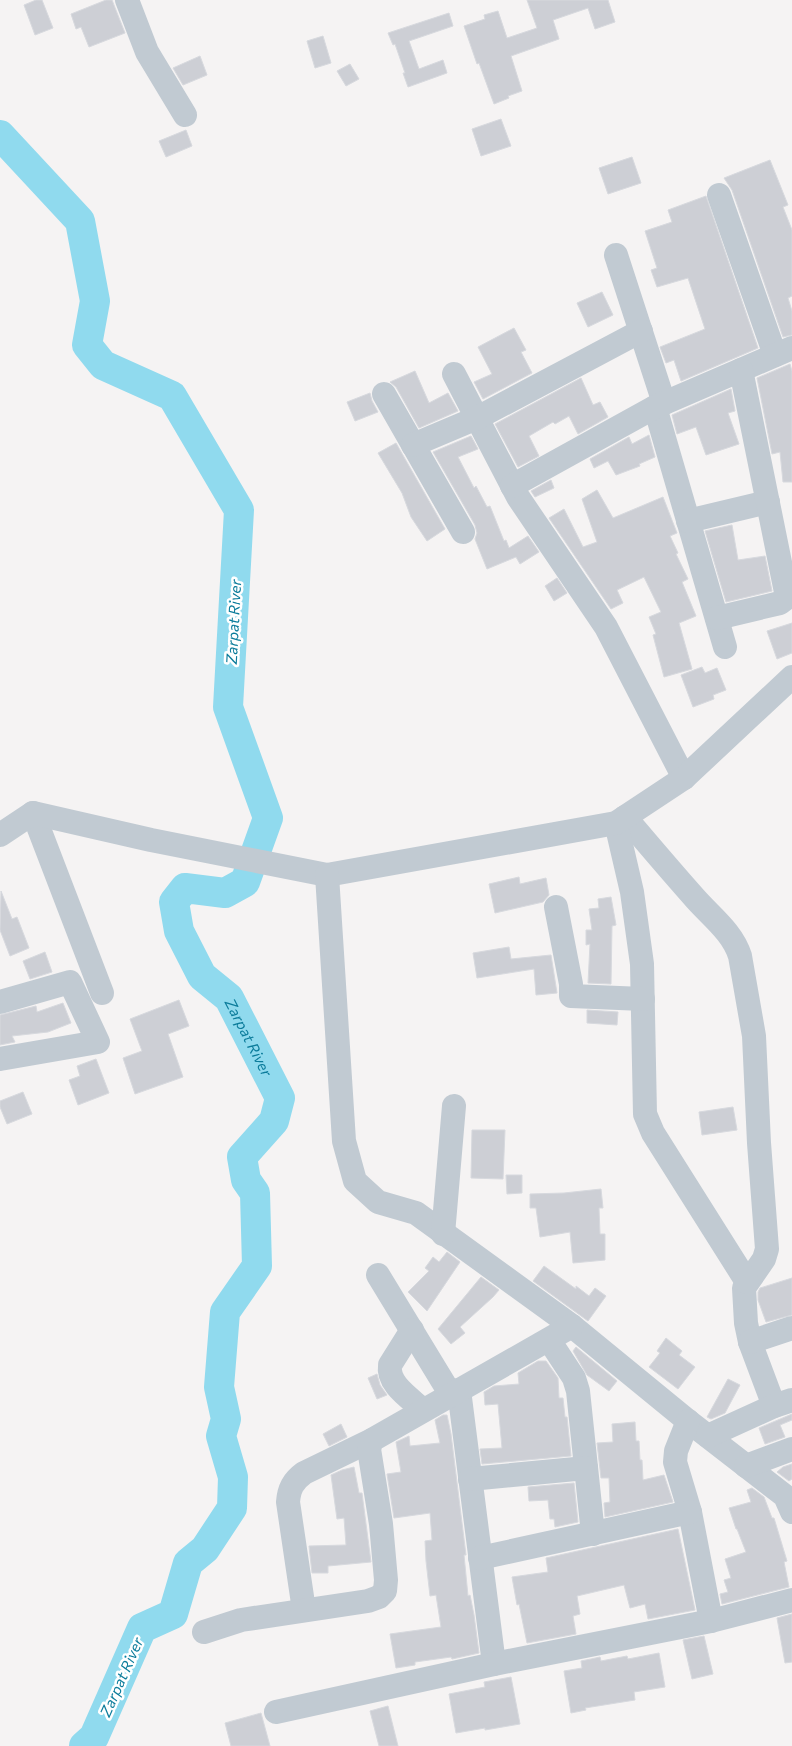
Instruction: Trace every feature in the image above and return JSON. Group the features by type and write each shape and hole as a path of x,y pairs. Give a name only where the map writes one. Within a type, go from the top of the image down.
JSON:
{"street":[{"path":"126,0 147,52 185,115"},
{"path":"512,486 660,405 784,352 719,195"},
{"path":"616,255 641,331 688,521 725,647"},
{"path":"413,445 477,418 641,331"},
{"path":"716,618 780,603 786,596 741,370"},
{"path":"454,374 523,506 606,628 684,778"},
{"path":"384,394 462,532"},
{"path":"688,521 768,502"},
{"path":"0,834 33,813 151,840 328,875 620,820 684,778 792,677"},
{"path":"33,813 102,993"},
{"path":"620,820 642,964 644,1104 648,1124 748,1282"},
{"path":"620,820 729,934 740,956 754,1036 759,1143 767,1249 764,1259 744,1288 746,1323 750,1342 783,1403 708,1436"},
{"path":"328,875 344,1141 355,1181 378,1202 416,1213 572,1326 688,1421 790,1500"},
{"path":"556,907 571,984 571,996 643,999"},
{"path":"0,1002 70,982 98,1042 0,1060"},
{"path":"443,1234 454,1106"},
{"path":"378,1275 412,1330 455,1392 470,1479 494,1664"},
{"path":"304,1610 288,1502 291,1486 304,1473 372,1440 572,1326"},
{"path":"750,1342 792,1328"},
{"path":"412,1330 390,1365 389,1371 391,1379 396,1385 423,1410"},
{"path":"550,1340 577,1384 593,1534"},
{"path":"688,1421 675,1455 675,1462 690,1512 711,1621"},
{"path":"204,1632 240,1620 368,1601 379,1597 384,1591 386,1580 381,1524 369,1449 372,1440"},
{"path":"746,1466 792,1449"},
{"path":"470,1479 586,1468"},
{"path":"480,1558 690,1512"},
{"path":"276,1712 494,1664 711,1621 792,1600"}],"building":[{"path":"36,0 42,0 53,28 35,35 24,5"},
{"path":"106,0 112,0 125,33 89,47 81,27 76,29 71,14"},
{"path":"527,0 608,0 615,22 595,29 588,8 553,20 559,39 511,56 522,91 494,104 479,63 477,64 464,26 485,19 484,15 498,11 507,38 537,28"},
{"path":"449,13 453,26 409,41 419,69 443,60 447,73 408,87 395,44 393,45 388,33"},
{"path":"323,36 331,63 315,68 307,41"},
{"path":"200,56 207,75 183,85 173,68"},
{"path":"350,64 359,79 346,86 337,71"},
{"path":"501,119 511,146 481,156 472,129"},
{"path":"186,130 192,146 166,157 159,141"},
{"path":"632,157 641,183 608,194 599,168"},
{"path":"770,160 788,205 783,207 792,230 792,296 788,298 792,311 792,335 783,337 732,190 724,178"},
{"path":"706,196 758,348 681,381 674,360 666,363 660,347 705,329 688,278 657,287 651,270 657,268 645,231 672,222 668,210"},
{"path":"602,292 613,315 588,327 577,303"},
{"path":"514,328 526,350 521,352 532,373 483,399 474,382 492,374 478,347"},
{"path":"790,364 792,371 792,482 783,482 780,452 772,454 757,378"},
{"path":"415,371 429,403 448,393 458,411 419,428 396,387 390,382"},
{"path":"581,378 593,405 600,402 608,417 578,434 569,416 555,424 553,422 529,436 539,456 518,467 495,424"},
{"path":"731,389 735,411 728,413 739,444 706,455 696,427 677,434 672,415"},
{"path":"370,393 378,412 355,421 347,402"},
{"path":"649,435 655,457 639,464 640,466 616,475 608,461 594,468 590,459 629,437 632,444"},
{"path":"471,436 478,449 458,457 474,488 476,486 487,507 490,506 504,541 506,540 509,548 528,536 539,552 520,564 516,557 487,569 475,539 477,533 475,525 433,452"},
{"path":"396,443 445,529 427,541 411,517 402,493 378,453"},
{"path":"551,480 554,488 535,497 531,491"},
{"path":"597,490 613,518 663,497 677,533 670,536 688,579 682,582 696,616 679,623 692,669 664,677 653,635 656,634 649,617 661,612 644,577 617,590 623,603 611,609 549,518 564,509 583,547 597,542 582,499"},
{"path":"732,525 738,560 765,556 772,591 726,602 705,531"},
{"path":"557,578 567,593 554,601 545,586"},
{"path":"792,623 792,653 777,659 767,631"},
{"path":"702,667 705,673 717,668 726,690 713,695 714,699 693,707 681,675"},
{"path":"519,877 520,884 546,878 549,895 543,902 495,913 489,884"},
{"path":"1,891 12,919 17,917 29,948 10,956 0,930"},
{"path":"611,897 616,925 612,926 611,984 588,983 590,944 586,945 586,930 592,930 589,909 599,908 598,899"},
{"path":"509,947 511,959 551,955 557,993 536,995 534,969 477,978 473,953"},
{"path":"45,952 52,972 30,979 23,961"},
{"path":"179,1000 189,1026 168,1034 183,1077 135,1094 123,1058 142,1051 130,1019"},
{"path":"63,1003 71,1023 48,1032 12,1036 15,1042 0,1045 0,1015 36,1006 37,1012"},
{"path":"587,1010 618,1012 617,1025 587,1023"},
{"path":"96,1059 109,1093 78,1105 69,1080 80,1076 77,1066"},
{"path":"23,1092 32,1114 7,1124 0,1107 0,1101"},
{"path":"733,1107 737,1130 702,1135 699,1112"},
{"path":"472,1130 505,1130 503,1179 471,1178"},
{"path":"506,1175 522,1175 522,1193 507,1194"},
{"path":"601,1189 603,1208 599,1208 600,1234 605,1234 605,1260 573,1263 570,1232 540,1237 536,1208 530,1208 530,1194"},
{"path":"447,1252 460,1262 427,1311 408,1292 429,1271 425,1268 433,1257 439,1262"},
{"path":"544,1266 589,1296 595,1288 606,1296 588,1321 533,1281"},
{"path":"481,1277 499,1290 460,1327 465,1333 451,1344 438,1329"},
{"path":"792,1278 792,1315 766,1322 758,1300 760,1288"},
{"path":"666,1338 682,1351 679,1355 695,1367 678,1389 649,1367 660,1353 657,1351"},
{"path":"576,1347 617,1381 609,1391 587,1375 573,1351"},
{"path":"538,1361 546,1361 558,1378 559,1398 563,1398 565,1417 567,1417 571,1456 482,1464 480,1449 502,1448 498,1404 485,1405 484,1392 494,1386 519,1384 518,1373"},
{"path":"377,1374 380,1385 387,1395 377,1399 368,1378"},
{"path":"728,1379 740,1385 725,1413 711,1419 707,1417"},
{"path":"792,1414 792,1420 780,1425 785,1437 765,1444 759,1428"},
{"path":"443,1415 447,1415 451,1434 466,1555 464,1555 468,1596 470,1595 474,1615 479,1653 452,1659 451,1657 415,1662 415,1665 396,1668 390,1634 441,1627 436,1595 430,1596 426,1561 425,1541 432,1540 430,1513 394,1518 387,1474 401,1472 396,1442 409,1436 410,1446 440,1443 435,1420"},
{"path":"635,1422 636,1441 639,1441 640,1460 642,1460 643,1480 664,1475 673,1502 605,1517 604,1503 610,1502 609,1478 601,1478 597,1443 613,1442 612,1424"},
{"path":"341,1424 347,1437 329,1446 323,1434"},
{"path":"792,1464 792,1479 789,1481 777,1472 783,1467"},
{"path":"354,1467 359,1493 362,1493 371,1562 328,1566 328,1573 312,1573 309,1546 346,1545 344,1518 337,1519 331,1475"},
{"path":"574,1483 578,1522 555,1527 554,1519 550,1519 548,1500 529,1501 528,1487"},
{"path":"752,1488 764,1497 772,1518 774,1518 787,1561 784,1562 789,1587 722,1604 720,1594 728,1592 724,1580 731,1578 725,1559 746,1552 729,1508 751,1502 747,1490"},
{"path":"678,1529 695,1610 648,1619 645,1604 630,1608 624,1585 577,1596 580,1614 573,1616 576,1634 527,1643 512,1577 548,1572 546,1558"},
{"path":"792,1614 792,1662 785,1663 777,1618"},
{"path":"704,1636 713,1674 692,1679 683,1640"},
{"path":"659,1653 665,1687 634,1692 635,1700 585,1708 586,1710 571,1713 564,1671 582,1668 581,1661 600,1657 601,1661 627,1656 628,1659"},
{"path":"511,1677 520,1724 456,1733 449,1694 485,1687 484,1682"},
{"path":"388,1706 398,1746 379,1746 370,1711"},
{"path":"261,1713 270,1746 231,1746 225,1723"}],"waterway":[{"name":"Zarpat River","path":"0,135 80,221 95,301 87,345 103,365 172,396 239,510 228,707 268,818 245,882 225,893 185,888 174,902 179,931 202,976 229,998 280,1098 274,1121 242,1157 246,1180 255,1193 257,1266 225,1312 219,1387 226,1419 221,1436 233,1477 232,1508 205,1549 188,1563 173,1614 142,1628 94,1737 84,1746"}]}
